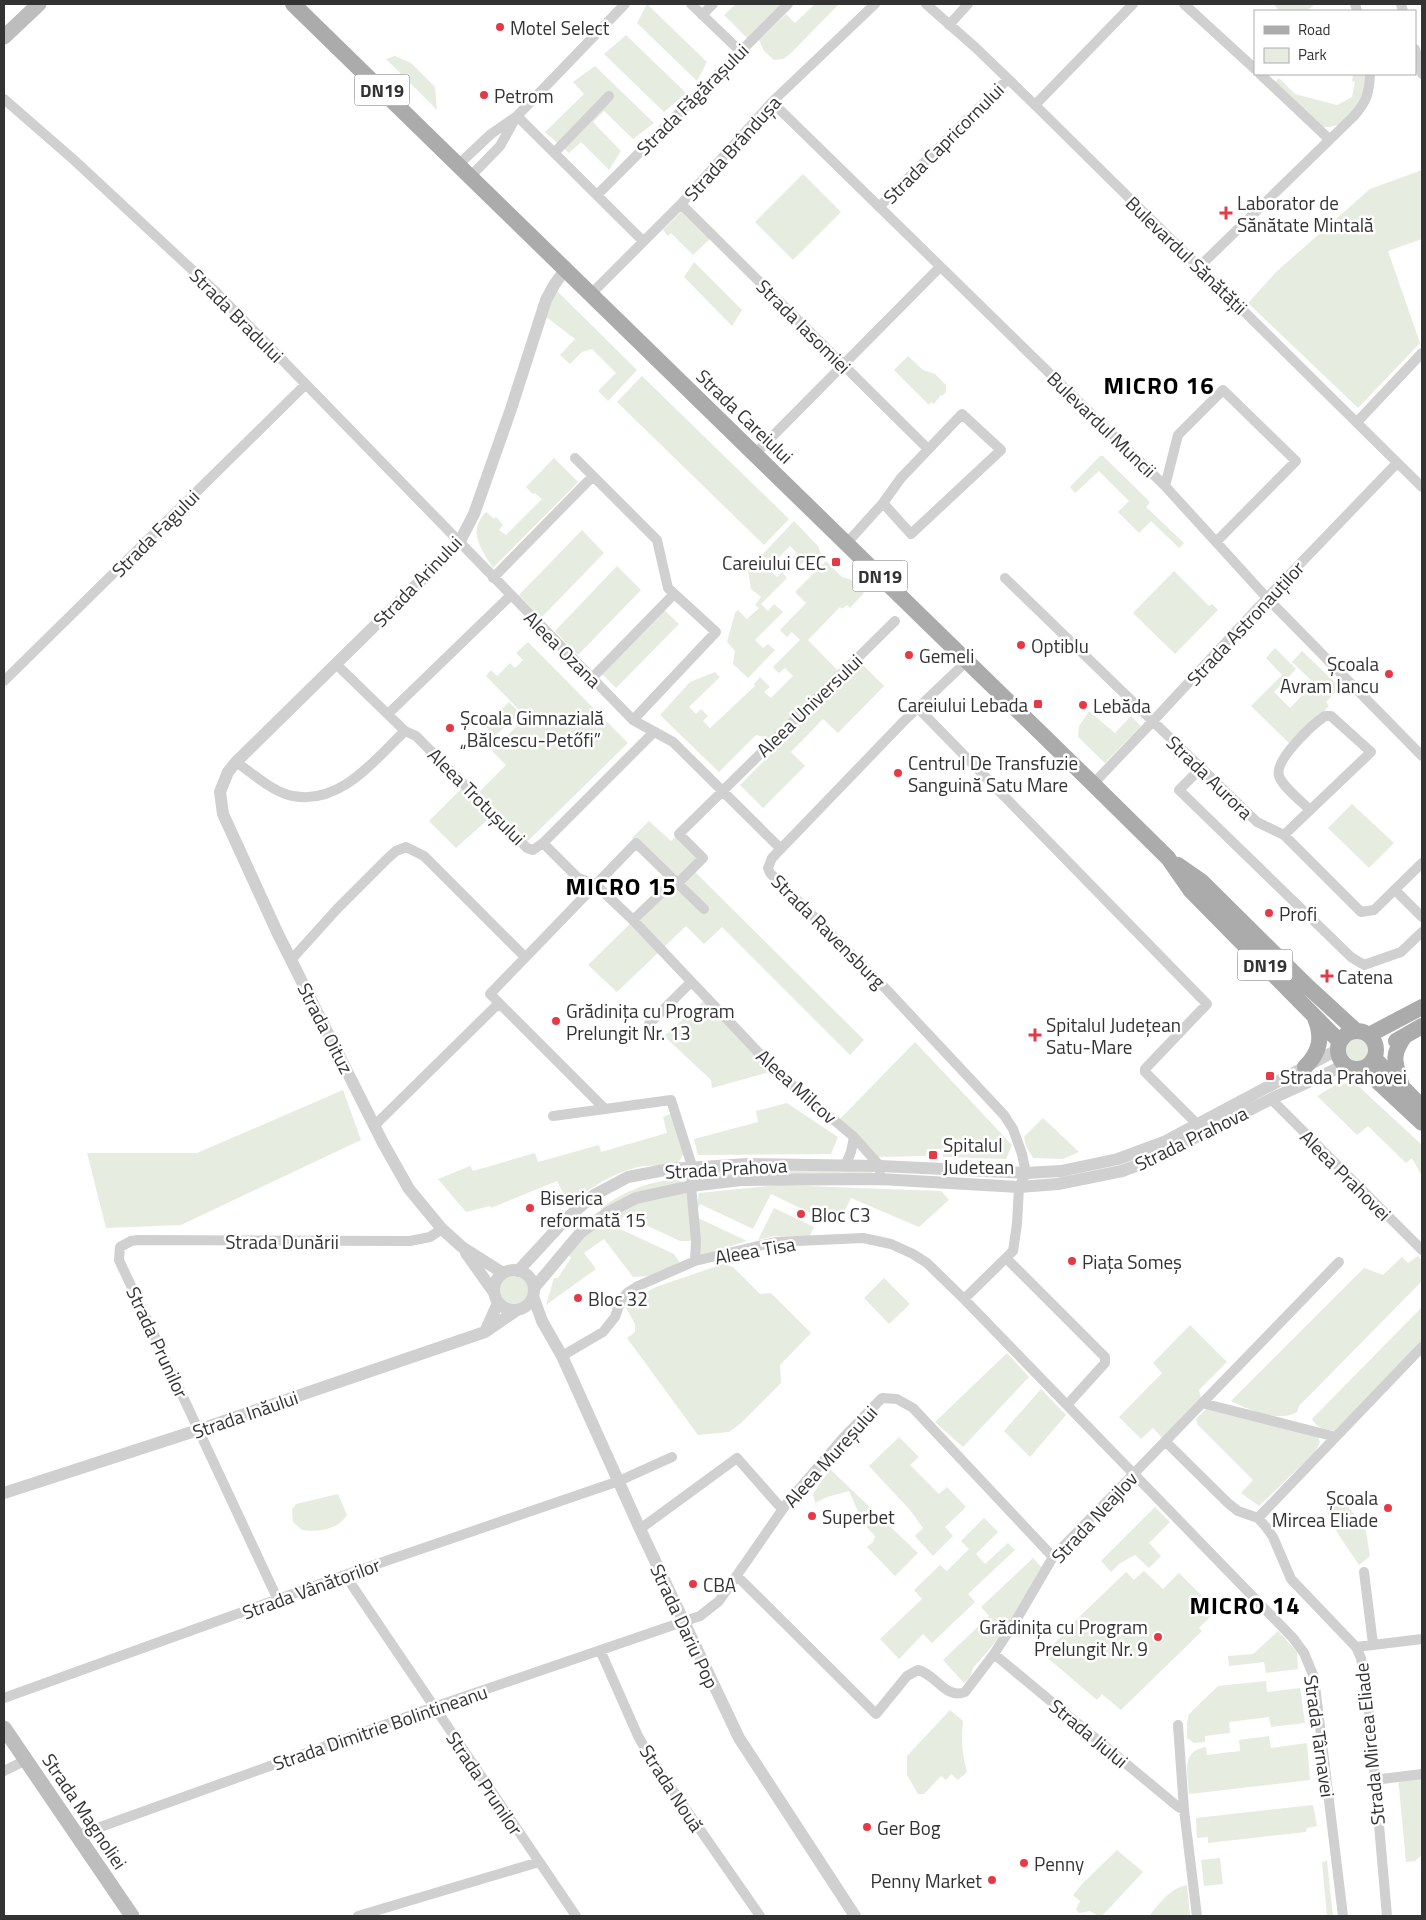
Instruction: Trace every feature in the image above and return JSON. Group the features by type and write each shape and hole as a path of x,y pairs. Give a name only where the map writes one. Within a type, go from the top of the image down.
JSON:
{"main road":[{"path":"4,37 39,4"},
{"name":"Strada Careiului","path":"293,4 1168,858 1191,890 1314,1014 1338,1046"},
{"name":"Strada Careiului","path":"1168,858 1201,881 1306,984 1362,1033"},
{"path":"1338,1046 1343,1036 1362,1033 1422,1007"},
{"path":"1305,1067 1316,1054 1319,1046 1320,1029 1314,1014"},
{"path":"1345,1065 1351,1068 1371,1059 1422,1026"},
{"name":"DN19","path":"1362,1033 1375,1043 1371,1059"},
{"path":"1402,1086 1394,1059 1397,1048 1404,1036"},
{"name":"DN19","path":"1338,1046 1340,1060 1345,1065"},
{"name":"DN19","path":"1371,1059 1402,1086 1422,1107"},
{"name":"DN19","path":"1371,1059 1422,1123"},
{"name":"Strada Magnoliei","path":"4,1728 132,1916"}],"street":[{"path":"458,165 491,134 517,116 625,4"},
{"path":"691,4 740,51"},
{"path":"702,15 713,4"},
{"name":"Strada Făgărașului","path":"597,195 788,4"},
{"name":"Strada Brândușa","path":"591,294 681,204 772,102 875,4"},
{"name":"Bulevardul Sănătății","path":"926,4 1008,79 1200,266 1422,488"},
{"path":"949,24 968,4"},
{"path":"1035,105 1133,4"},
{"path":"1184,4 1254,68"},
{"path":"1416,53 1422,74"},
{"path":"1200,266 1354,116 1364,104 1369,92 1370,75"},
{"path":"1266,76 1329,139"},
{"name":"Strada Capricornului","path":"879,207 1008,79"},
{"path":"554,153 609,96"},
{"name":"Strada Bradului","path":"4,99 74,160 216,292 459,543"},
{"name":"Bulevardul Muncii","path":"772,102 1164,486 1267,598 1422,756"},
{"path":"517,116 643,241"},
{"path":"470,177 500,146 517,116"},
{"name":"Strada Iasomiei","path":"681,204 928,448"},
{"path":"755,454 940,267"},
{"name":"Strada Arinului","path":"220,792 225,777 236,762 459,543 474,514 511,409 546,300 565,270"},
{"path":"1357,422 1422,353"},
{"name":"Strada Fagului","path":"4,682 305,385"},
{"path":"1164,486 1178,435 1223,390 1296,461 1216,542"},
{"path":"846,544 883,503 901,478 962,414 1001,450 911,534 883,503"},
{"path":"574,458 657,540 668,588 716,632 633,720"},
{"name":"Strada Astronauților","path":"1093,784 1397,462"},
{"path":"494,578 593,476"},
{"name":"Aleea Ozana","path":"459,543 633,720 673,742 781,849"},
{"name":"Strada Aurora","path":"1005,578 1257,822 1284,835 1361,912 1374,910 1422,863"},
{"path":"592,678 674,594"},
{"path":"388,714 510,596"},
{"name":"Aleea Universului","path":"675,882 703,858 679,834 722,789 895,621"},
{"name":"Strada Ravensburg","path":"967,661 918,708 781,849 769,863 768,868 770,873 886,989 1004,1115 1013,1129 1026,1172"},
{"name":"Aleea Trotușului","path":"336,664 405,731 416,736 527,848 533,850 543,843 578,878 595,884"},
{"path":"918,708 1207,1004 1145,1069 1145,1072 1197,1124"},
{"path":"1284,835 1371,752 1332,716 1325,716 1314,726 1284,757 1278,770 1279,777 1285,785 1310,810"},
{"path":"236,762 278,791 292,796 312,797 333,792 350,784 405,731"},
{"path":"543,843 654,732"},
{"path":"1201,768 1179,790 1351,957 1364,965 1374,962 1400,952 1422,932"},
{"name":"Strada Oituz","path":"220,792 220,802 228,826 291,960 409,1189 442,1229 462,1247 503,1273"},
{"path":"605,1110 490,994 636,843 704,909"},
{"path":"291,960 337,909 387,859 396,851 406,847 424,856 525,957"},
{"path":"633,920 675,882"},
{"name":"Aleea Milcov","path":"595,884 633,920 777,1072 854,1136 880,1173"},
{"path":"1395,890 1422,917"},
{"path":"649,1024 691,982"},
{"path":"375,1125 499,1003"},
{"name":"Strada Prahova","path":"534,1292 581,1232 609,1212 636,1198 691,1186 741,1180 880,1173 1061,1171 1118,1159 1157,1145 1305,1067 1338,1046"},
{"name":"Strada Prahova","path":"518,1271 567,1218 594,1195 628,1177 692,1166 748,1164 845,1166 880,1173 1019,1187 1058,1184 1122,1171 1148,1162 1271,1099 1345,1065"},
{"name":"Aleea Prahovei","path":"1271,1099 1422,1250"},
{"path":"552,1116 671,1100 692,1166 691,1186 696,1241 695,1261"},
{"name":"Aleea Milcov","path":"845,1166 851,1152 854,1136"},
{"path":"964,1299 1013,1251 1019,1187 1026,1172"},
{"name":"Strada Dunării","path":"120,1247 131,1241 138,1240 410,1242 430,1237 442,1229"},
{"name":"Aleea Tisa","path":"562,1356 603,1332 615,1317 621,1300 627,1293 638,1286 695,1261 775,1242 863,1238 891,1244 913,1254 926,1263 964,1299 1134,1474"},
{"name":"Strada Prunilor","path":"120,1247 118,1253 119,1260 278,1600"},
{"name":"Strada Oituz","path":"462,1247 496,1297"},
{"path":"1006,1258 1105,1358 1105,1363 1066,1405"},
{"name":"Strada Neajlov","path":"737,1576 876,1714 912,1672 918,1670 931,1675 951,1693 959,1695 971,1686 994,1654 1053,1557 1339,1262"},
{"path":"485,1332 496,1297 498,1278 510,1270 526,1274 531,1280 534,1292 530,1302 521,1309 510,1311 503,1308 496,1297"},
{"name":"Strada Dariu Pop","path":"534,1292 542,1321 562,1356 640,1529 739,1738 855,1916"},
{"name":"Strada Dariu Pop","path":"521,1309 542,1321"},
{"name":"Strada Inăului","path":"4,1493 198,1430 485,1332 521,1309"},
{"path":"1166,1442 1228,1504 1238,1511 1258,1518 1422,1347"},
{"name":"Aleea Mureșului","path":"684,1622 700,1616 719,1601 782,1509 866,1412 882,1398 897,1399 913,1408 1053,1557"},
{"path":"1202,1403 1336,1437"},
{"name":"Strada Vânătorilor","path":"4,1698 345,1575 619,1481 672,1456"},
{"path":"640,1529 733,1459 737,1458 782,1509"},
{"name":"Strada Târnavei","path":"1134,1474 1293,1638 1304,1653 1314,1677 1343,1916"},
{"name":"Strada Mircea Eliade","path":"1258,1518 1273,1537 1291,1579 1356,1646 1361,1658 1368,1700 1386,1916"},
{"name":"Strada Mircea Eliade","path":"1364,1572 1373,1644"},
{"name":"Strada Prunilor","path":"345,1575 576,1916"},
{"name":"Strada Dimitrie Bolintineanu","path":"78,1835 434,1707 684,1622"},
{"path":"1356,1646 1422,1639"},
{"name":"Strada Nouă","path":"600,1650 638,1736 651,1759 760,1916"},
{"name":"Strada Jiului","path":"994,1654 1169,1800 1184,1810"},
{"path":"1178,1725 1184,1810 1196,1916"},
{"path":"4,1771 26,1760"},
{"path":"1374,1780 1422,1774"},
{"path":"358,1916 539,1862"}],"green space":[{"path":"647,4 707,62 697,81 637,23"},
{"path":"736,4 780,4 781,6 748,39 724,15"},
{"path":"815,4 839,4 790,54 783,59 774,60 764,51 759,40 786,14 795,23"},
{"path":"1273,4 1315,4 1308,10 1279,10"},
{"path":"626,35 686,93 664,112 604,54"},
{"path":"395,56 411,63 435,87 437,110 386,59"},
{"path":"595,66 654,123 633,139 604,111 593,122 621,151 609,170 581,142 569,153 545,132 584,94 573,82"},
{"path":"1353,75 1365,75 1364,100 1351,115 1338,125 1329,127 1317,127 1272,85 1279,78 1295,94 1337,105 1352,97 1355,82 1352,81"},
{"path":"1422,170 1422,239 1388,251 1420,343 1358,408 1248,303 1276,272 1370,189"},
{"path":"803,174 841,212 793,260 755,222"},
{"path":"685,208 713,236 693,255 671,233 668,236 663,230"},
{"path":"694,262 742,310 732,326 684,277"},
{"path":"556,290 637,370 608,401 598,391 616,373 592,349 582,352 570,364 560,355 575,339 546,317"},
{"path":"908,356 923,370 935,374 946,385 946,392 934,404 931,402 929,405 894,370"},
{"path":"642,376 789,519 764,545 617,402"},
{"path":"1100,456 1103,456 1150,502 1146,507 1184,543 1179,548 1151,521 1139,533 1118,512 1129,501 1099,471 1075,493 1070,487"},
{"path":"554,458 578,482 493,568 478,540 477,526 480,519 486,512 494,519 496,517 503,525 499,530 506,535 542,499 526,487"},
{"path":"794,521 818,546 823,559 814,568 806,560 800,565 793,557 797,553 790,546 768,568 777,577 782,572 787,578 761,604 768,611 774,604 783,612 755,640 763,648 768,644 775,650 748,678 733,664 735,651 727,642 735,613 738,610 747,619 759,608 755,605 761,597 751,589 748,570"},
{"path":"582,530 604,553 541,618 519,595"},
{"path":"826,561 842,577 850,579 864,593 850,608 847,605 842,609 840,607 808,640 841,674 774,739 756,735 719,772 660,715 690,682 715,672 720,677 689,707 696,714 701,709 708,716 703,721 710,728 755,686 754,684 760,677 770,687 764,692 771,698 793,676 785,668 779,673 773,667 800,640 792,632 787,637 780,630 806,603 795,592"},
{"path":"617,566 641,590 578,655 555,631"},
{"path":"1174,571 1209,606 1212,604 1218,610 1175,654 1133,613"},
{"path":"661,607 679,624 616,688 599,671"},
{"path":"528,642 628,743 528,841 479,792 506,765 492,751 526,717 486,676 491,670 497,676 510,663 515,668 523,660 516,653"},
{"path":"1275,648 1296,669 1274,692 1290,708 1314,683 1292,662 1302,651 1340,687 1326,702 1329,706 1291,745 1251,706 1282,675 1266,658"},
{"path":"861,663 884,686 838,733 823,719 791,752 805,766 763,808 740,785"},
{"path":"509,702 520,713 495,736 485,726"},
{"path":"1089,711 1115,733 1131,716 1141,726 1105,763 1078,737 1079,726"},
{"path":"465,785 494,814 456,848 429,821"},
{"path":"1352,804 1394,843 1369,868 1328,828"},
{"path":"649,821 671,841 679,834 703,858 692,869 864,1040 850,1055 722,927 704,944 686,926 617,992 588,965 674,881 632,838"},
{"path":"705,1000 772,1070 712,1088 711,1080 664,1036"},
{"path":"1358,1037 1367,1040 1370,1049 1367,1058 1358,1061 1349,1058 1346,1049 1349,1040"},
{"path":"915,1042 1012,1145 1006,1159 943,1157 942,1149 927,1149 926,1156 876,1157 838,1121"},
{"path":"1355,1083 1422,1145 1422,1176 1412,1158 1406,1163 1368,1126 1357,1135 1317,1096 1337,1084"},
{"path":"343,1090 361,1140 181,1225 106,1228 87,1153 197,1153"},
{"path":"787,1103 838,1137 831,1154 698,1155 694,1139 758,1122 756,1111"},
{"path":"674,1112 683,1154 678,1162 669,1165 645,1166 615,1175 584,1193 570,1207 557,1181 491,1208 490,1206 466,1212 438,1179 470,1166 473,1171 535,1153 538,1162 599,1145 601,1152 667,1133 663,1117"},
{"path":"1043,1118 1079,1152 1063,1159 1033,1158 1026,1146 1024,1137"},
{"path":"733,1170 872,1171 872,1175 697,1180 697,1174"},
{"path":"681,1178 682,1184 603,1210 600,1209 629,1191"},
{"path":"779,1185 941,1191 949,1200 919,1227 851,1198 845,1210 827,1221 771,1194 753,1229 700,1204 694,1216 747,1241 700,1256 696,1241 680,1241 624,1215 618,1228 674,1254 680,1263 650,1276 633,1277 604,1239 584,1253 596,1269 546,1305 554,1278 558,1278 571,1258 565,1251 609,1212 683,1187 693,1203 695,1213 699,1193"},
{"path":"774,1208 814,1227 809,1237 774,1236 758,1240"},
{"path":"1418,1256 1422,1261 1422,1281 1299,1406 1297,1412 1290,1415 1273,1416 1246,1408 1231,1401 1364,1268 1383,1275 1402,1257 1408,1263"},
{"path":"723,1264 733,1267 760,1294 771,1293 811,1333 780,1365 781,1383 741,1423 729,1432 698,1435 627,1338 635,1332 635,1324 624,1304 656,1287"},
{"path":"514,1275 520,1276 528,1284 528,1296 520,1304 514,1305 508,1304 500,1296 499,1290 500,1284 508,1276"},
{"path":"884,1278 910,1304 889,1324 864,1298"},
{"path":"1422,1307 1422,1342 1335,1431 1316,1425 1312,1419"},
{"path":"1190,1325 1227,1362 1199,1390 1202,1403 1166,1442 1153,1428 1141,1439 1119,1417 1162,1373 1153,1363"},
{"path":"1007,1353 1029,1377 963,1447 935,1422"},
{"path":"1041,1389 1066,1415 1030,1457 1004,1431"},
{"path":"1210,1405 1316,1433 1320,1442 1315,1452 1259,1506 1241,1493 1253,1480 1198,1425 1196,1419"},
{"path":"899,1437 919,1457 910,1465 939,1494 947,1487 966,1507 945,1527 953,1536 933,1556 915,1536 923,1528 910,1510 869,1466"},
{"path":"830,1469 918,1553 895,1576 867,1547 873,1542 875,1536 863,1523 849,1491 827,1497 815,1503 813,1494"},
{"path":"338,1494 347,1515 338,1524 327,1529 308,1531 302,1530 293,1522 292,1509 296,1504"},
{"path":"1335,1494 1365,1525 1370,1556 1359,1565 1335,1529 1328,1514 1328,1504"},
{"path":"1155,1507 1170,1522 1149,1543 1161,1556 1149,1568 1135,1555 1119,1564 1111,1572 1101,1561"},
{"path":"984,1518 998,1532 976,1554 985,1564 1008,1543 1015,1550 968,1594 975,1602 932,1643 923,1634 899,1659 880,1639 922,1599 914,1590 940,1565 947,1571 969,1549 961,1541"},
{"path":"1033,1558 1043,1569 998,1639 973,1668 970,1677 964,1683 943,1660 989,1616 981,1607"},
{"path":"1144,1571 1163,1589 1179,1573 1202,1596 1198,1600 1212,1615 1199,1628 1202,1631 1121,1710 1102,1694 1097,1700 1044,1655 1078,1618 1126,1572 1134,1580"},
{"path":"1278,1631 1297,1652 1298,1669 1266,1673 1264,1662 1229,1666 1228,1656 1253,1654"},
{"path":"1266,1681 1267,1692 1300,1688 1305,1723 1271,1727 1269,1717 1229,1722 1230,1733 1205,1736 1205,1742 1194,1743 1187,1738 1189,1714 1218,1686"},
{"path":"950,1710 963,1721 962,1747 967,1772 958,1780 951,1774 946,1780 941,1776 924,1794 918,1794 907,1775 907,1756"},
{"path":"1269,1736 1271,1748 1307,1743 1310,1780 1189,1794 1187,1765 1192,1753 1206,1747 1207,1755 1240,1751 1239,1740"},
{"path":"1422,1774 1422,1855 1415,1861 1406,1862 1398,1777"},
{"path":"1313,1805 1317,1826 1307,1828 1306,1832 1208,1843 1208,1837 1197,1838 1196,1818"},
{"path":"1117,1850 1143,1872 1102,1916 1098,1916 1090,1911 1079,1913 1076,1909 1080,1901 1073,1895"},
{"path":"1220,1858 1223,1884 1204,1886 1201,1860"},
{"path":"1327,1861 1333,1916 1327,1916 1322,1862"},
{"path":"1187,1885 1190,1916 1149,1916 1170,1893"}],"place":[{"name":"Motel Select","path":"500,27"},
{"name":"Petrom","path":"484,95"},
{"name":"Laborator de Sănătate Mintală","path":"1226,213"},
{"name":"Careiului CEC","path":"836,562"},
{"name":"Optiblu","path":"1021,645"},
{"name":"Gemeli","path":"909,655"},
{"name":"Școala Avram Iancu","path":"1389,674"},
{"name":"Careiului Lebada","path":"1038,704"},
{"name":"Lebăda","path":"1083,705"},
{"name":"Școala Gimnazială „Bălcescu-Petőfi”","path":"450,728"},
{"name":"Centrul De Transfuzie Sanguină Satu Mare","path":"898,773"},
{"name":"Profi","path":"1269,913"},
{"name":"Catena","path":"1327,976"},
{"name":"Grădinița cu Program Prelungit Nr. 13","path":"556,1021"},
{"name":"Spitalul Județean Satu-Mare","path":"1035,1035"},
{"name":"Strada Prahovei","path":"1270,1076"},
{"name":"Spitalul Judetean","path":"933,1155"},
{"name":"Biserica reformată 15","path":"530,1208"},
{"name":"Bloc C3","path":"801,1214"},
{"name":"Piața Someș","path":"1072,1261"},
{"name":"Bloc 32","path":"578,1298"},
{"name":"Școala Mircea Eliade","path":"1388,1508"},
{"name":"Superbet","path":"812,1516"},
{"name":"CBA","path":"693,1584"},
{"name":"Grădinița cu Program Prelungit Nr. 9","path":"1158,1637"},
{"name":"Ger Bog","path":"867,1827"},
{"name":"Penny","path":"1024,1863"},
{"name":"Penny Market","path":"992,1880"}],"district":[{"name":"MICRO 16","path":"1159,385"},
{"name":"MICRO 15","path":"621,886"},
{"name":"MICRO 14","path":"1245,1605"}]}
